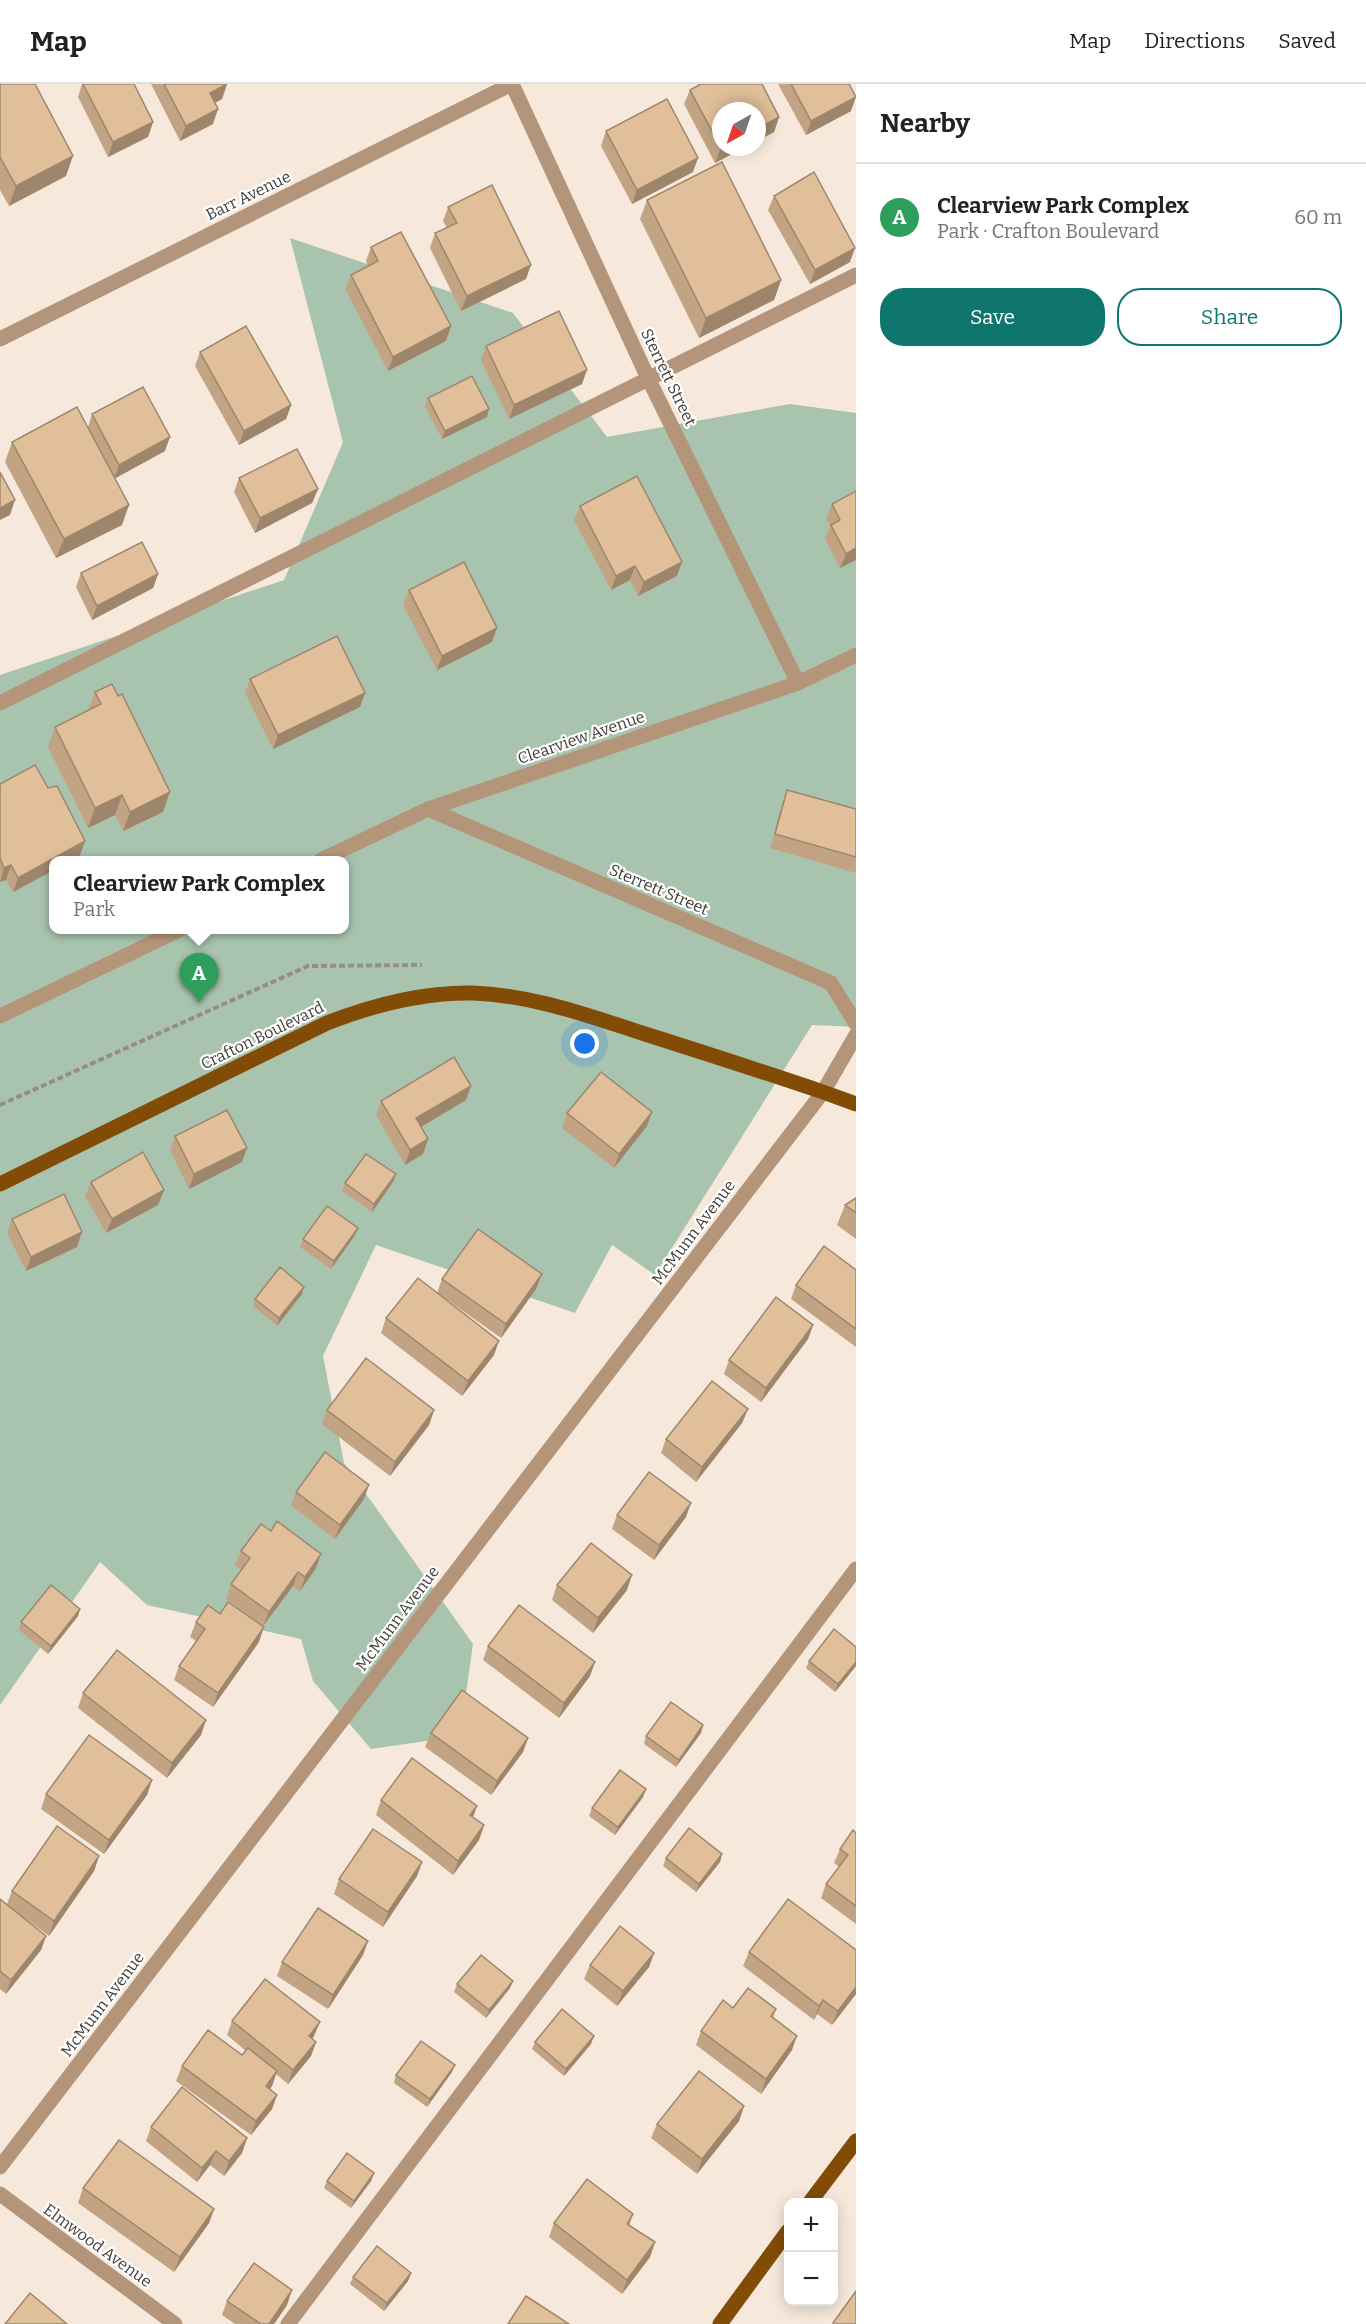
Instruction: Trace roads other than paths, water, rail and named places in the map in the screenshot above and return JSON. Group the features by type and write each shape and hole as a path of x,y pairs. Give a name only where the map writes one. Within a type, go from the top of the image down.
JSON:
{"main road":[{"name":"Crafton Boulevard","path":"0,1184 327,1023 361,1009 433,996 472,993 558,1005 856,1104"},
{"path":"813,2198 856,2141"},
{"path":"720,2324 784,2238"}],"street":[{"name":"Barr Avenue","path":"0,339 512,84"},
{"name":"Sterrett Street","path":"512,84 648,378 798,683"},
{"path":"0,703 856,275"},
{"name":"Clearview Avenue","path":"331,856 428,808 798,683 856,655"},
{"name":"Sterrett Street","path":"428,808 831,983 856,1024"},
{"path":"0,1016 171,934"},
{"path":"823,1092 856,1035"},
{"name":"McMunn Avenue","path":"0,2167 823,1092"},
{"path":"288,2324 856,1569"},
{"name":"Elmwood Avenue","path":"0,2194 175,2324"}],"place":[{"name":"Clearview Park Complex","path":"199,1003"}]}
